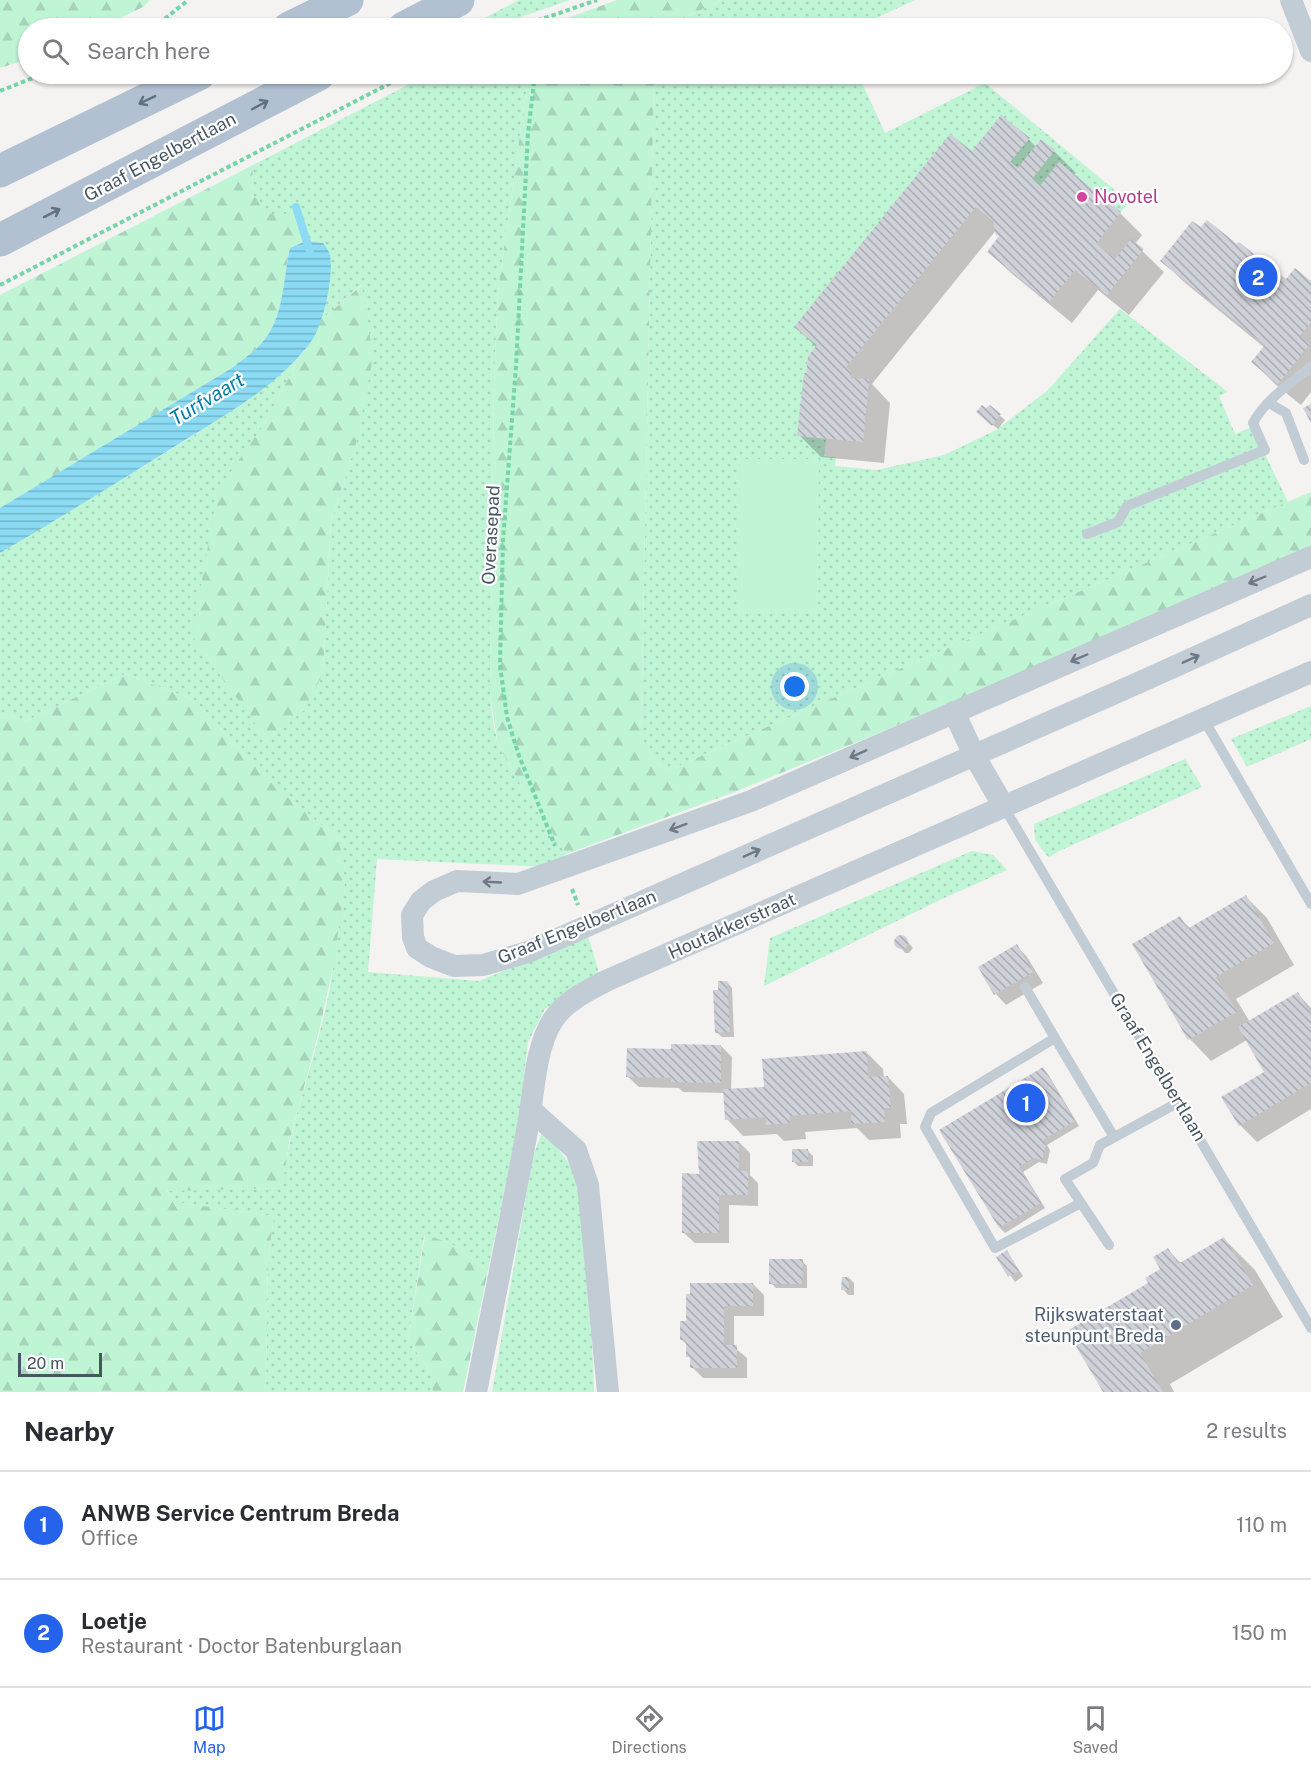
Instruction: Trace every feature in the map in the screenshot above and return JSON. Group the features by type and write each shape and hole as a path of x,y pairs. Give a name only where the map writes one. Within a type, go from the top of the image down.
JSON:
{"main road":[{"path":"310,18 347,0"},
{"path":"423,18 458,0"},
{"path":"0,171 178,84"},
{"name":"Graaf Engelbertlaan","path":"0,240 300,84"}],"street":[{"path":"1292,0 1305,43"},
{"name":"Graaf Engelbertlaan","path":"1311,557 751,801 518,884 457,880 434,891 421,901 412,915 413,937 417,948 431,957 454,966 483,965 528,951 1311,605"},
{"path":"1004,807 1311,672"},
{"name":"Graaf Engelbertlaan","path":"954,712 974,755 1004,807"},
{"name":"Houtakkerstraat","path":"476,1392 542,1042 554,1019 584,993 609,980 1004,807"},
{"path":"531,1110 576,1150 588,1185 608,1392"}],"lane":[{"path":"1087,534 1118,522 1127,506 1265,450 1253,423 1269,403 1311,367"},
{"path":"1269,403 1286,413 1304,460"},
{"path":"1203,718 1311,904"},
{"name":"Graaf Engelbertlaan","path":"1004,807 1311,1328"},
{"path":"1025,987 1114,1137"},
{"path":"1055,1038 931,1113 925,1127 995,1248 1081,1203"},
{"path":"1109,1245 1065,1179 1093,1163 1100,1145 1179,1102"}],"path":[{"path":"166,18 186,2 185,0"},
{"path":"544,18 597,0"},
{"path":"0,91 18,84"},
{"path":"0,285 389,84"},
{"name":"Overasepad","path":"535,84 528,133 516,366 503,540 500,665 507,717 518,753 586,926"}],"green space":[{"path":"0,0 150,0 143,7 120,18 18,18 18,62 0,68"},
{"path":"519,0 570,0 518,18 484,18"},
{"path":"617,0 721,0 684,18 568,18"},
{"path":"721,0 915,0 876,18 684,18"},
{"path":"410,84 526,84 498,291 494,381 490,695 498,744 519,782 566,854 550,867 377,859 368,972 479,981 588,936 599,973 545,1009 528,1042 518,1125 488,1270 450,1243 424,1236 408,1340 435,1378 432,1392 266,1392 268,1259 274,1216 174,1202 167,1190 282,1188 292,1133 322,1023 333,968 339,839 274,786 194,700 125,674 26,721 0,713 0,553 228,413 258,392 301,355 264,424 323,673 331,521 357,441 361,285 321,320 330,279 323,243 306,241 298,214 271,215 252,194 253,165"},
{"path":"526,84 654,84 641,733 650,754 666,770 1311,492 1311,549 862,740 732,793 566,854 519,782 498,744 490,695 494,381 498,291"},
{"path":"654,84 863,84 885,133 986,84 1129,202 1121,212 1059,162 1040,186 1032,179 1055,150 1041,139 1018,168 1010,162 1029,138 972,151 795,327 817,345 808,356 806,373 804,373 798,436 826,439 824,456 836,457 835,466 877,470 944,455 996,430 1047,391 1120,309 1228,392 1219,396 1235,434 1252,427 1288,502 674,768 666,770 657,763 650,754 641,733"},
{"path":"253,165 252,194 271,214 298,214 306,241 290,248 278,314 266,338 254,351 232,368 0,508 0,295"},
{"path":"362,285 373,357 357,441 331,521 323,673 304,711 266,739 192,636 218,490 264,424 301,355 310,344 321,320"},
{"path":"740,459 819,459 818,612 739,611"},
{"path":"125,674 194,700 274,786 339,839 345,883 333,968 289,1143 282,1188 167,1191 175,1202 274,1216 268,1259 266,1392 0,1392 0,713 26,721"},
{"path":"1311,706 1311,739 1247,767 1231,739"},
{"path":"1185,759 1202,787 1057,852 1049,858 1035,840 1034,824"},
{"path":"972,851 993,855 1007,870 944,898 764,986 770,938"},
{"path":"542,1132 579,1176 589,1254 594,1392 492,1392 533,1156"},
{"path":"425,1235 450,1243 488,1270 463,1392 432,1392 435,1378 408,1340"}],"water":[{"path":"306,241 323,243 330,255 329,289 318,328 308,346 295,361 233,410 0,553 0,508 232,368 257,348 266,338 278,314 290,248"}],"building":[{"path":"1001,115 1030,138 1010,162 1018,168 1041,139 1055,150 1032,179 1040,186 1059,162 1121,212 1096,244 1115,259 1131,239 1144,249 1107,295 1075,270 1049,302 987,252 999,236 996,235 993,221 976,207 846,367 851,371 850,378 869,379 863,442 797,436 804,373 806,373 808,356 817,345 794,327 950,134 972,151"},
{"path":"1207,220 1237,244 1239,242 1254,254 1252,256 1278,276 1279,274 1286,279 1295,268 1311,281 1311,322 1300,336 1310,344 1278,384 1251,362 1265,345 1160,261 1192,221 1201,227"},
{"path":"1311,404 1311,423 1303,408"},
{"path":"982,405 986,408 990,405 1001,414 992,426 976,412"},
{"path":"1246,895 1274,943 1216,977 1237,1012 1188,1040 1132,944 1180,916 1187,929"},
{"path":"901,935 906,937 908,942 906,947 901,949 896,947 894,942 896,937"},
{"path":"1017,944 1033,972 994,995 978,967"},
{"path":"718,981 727,981 730,1032 715,1033 713,990 718,990"},
{"path":"1298,992 1311,1015 1311,1083 1239,1126 1221,1097 1264,1072 1238,1027"},
{"path":"671,1044 721,1045 721,1083 671,1082 671,1078 626,1077 627,1048 671,1049"},
{"path":"867,1051 868,1077 888,1076 891,1108 884,1108 885,1122 851,1124 851,1111 790,1116 790,1123 766,1125 766,1117 725,1120 723,1089 764,1087 762,1059"},
{"path":"1043,1067 1075,1121 1043,1140 1046,1143 1042,1160 1033,1158 1019,1167 1041,1203 999,1228 939,1130"},
{"path":"697,1141 739,1141 739,1171 748,1171 748,1195 719,1195 719,1233 682,1233 682,1173 699,1174"},
{"path":"792,1149 808,1149 808,1162 792,1162"},
{"path":"1224,1237 1253,1285 1140,1353 1163,1392 1103,1392 1067,1331 1148,1283 1145,1278 1160,1269 1153,1257 1168,1248 1178,1264"},
{"path":"1007,1250 1019,1271 1008,1277 996,1257"},
{"path":"769,1259 803,1259 802,1284 769,1284"},
{"path":"842,1277 849,1277 849,1290 841,1290"},
{"path":"690,1283 753,1283 753,1306 724,1306 724,1345 737,1345 737,1368 690,1368 690,1357 686,1357 686,1340 680,1340 680,1321 686,1321 686,1294 690,1294"}],"waterway":[{"name":"Turfvaart","path":"296,207 310,252"}],"place":[{"name":"Novotel","path":"1082,197"},
{"name":"Loetje","path":"1258,277"},
{"name":"ANWB Service Centrum Breda","path":"1026,1103"},
{"name":"Rijkswaterstaat steunpunt Breda","path":"1176,1325"}]}
